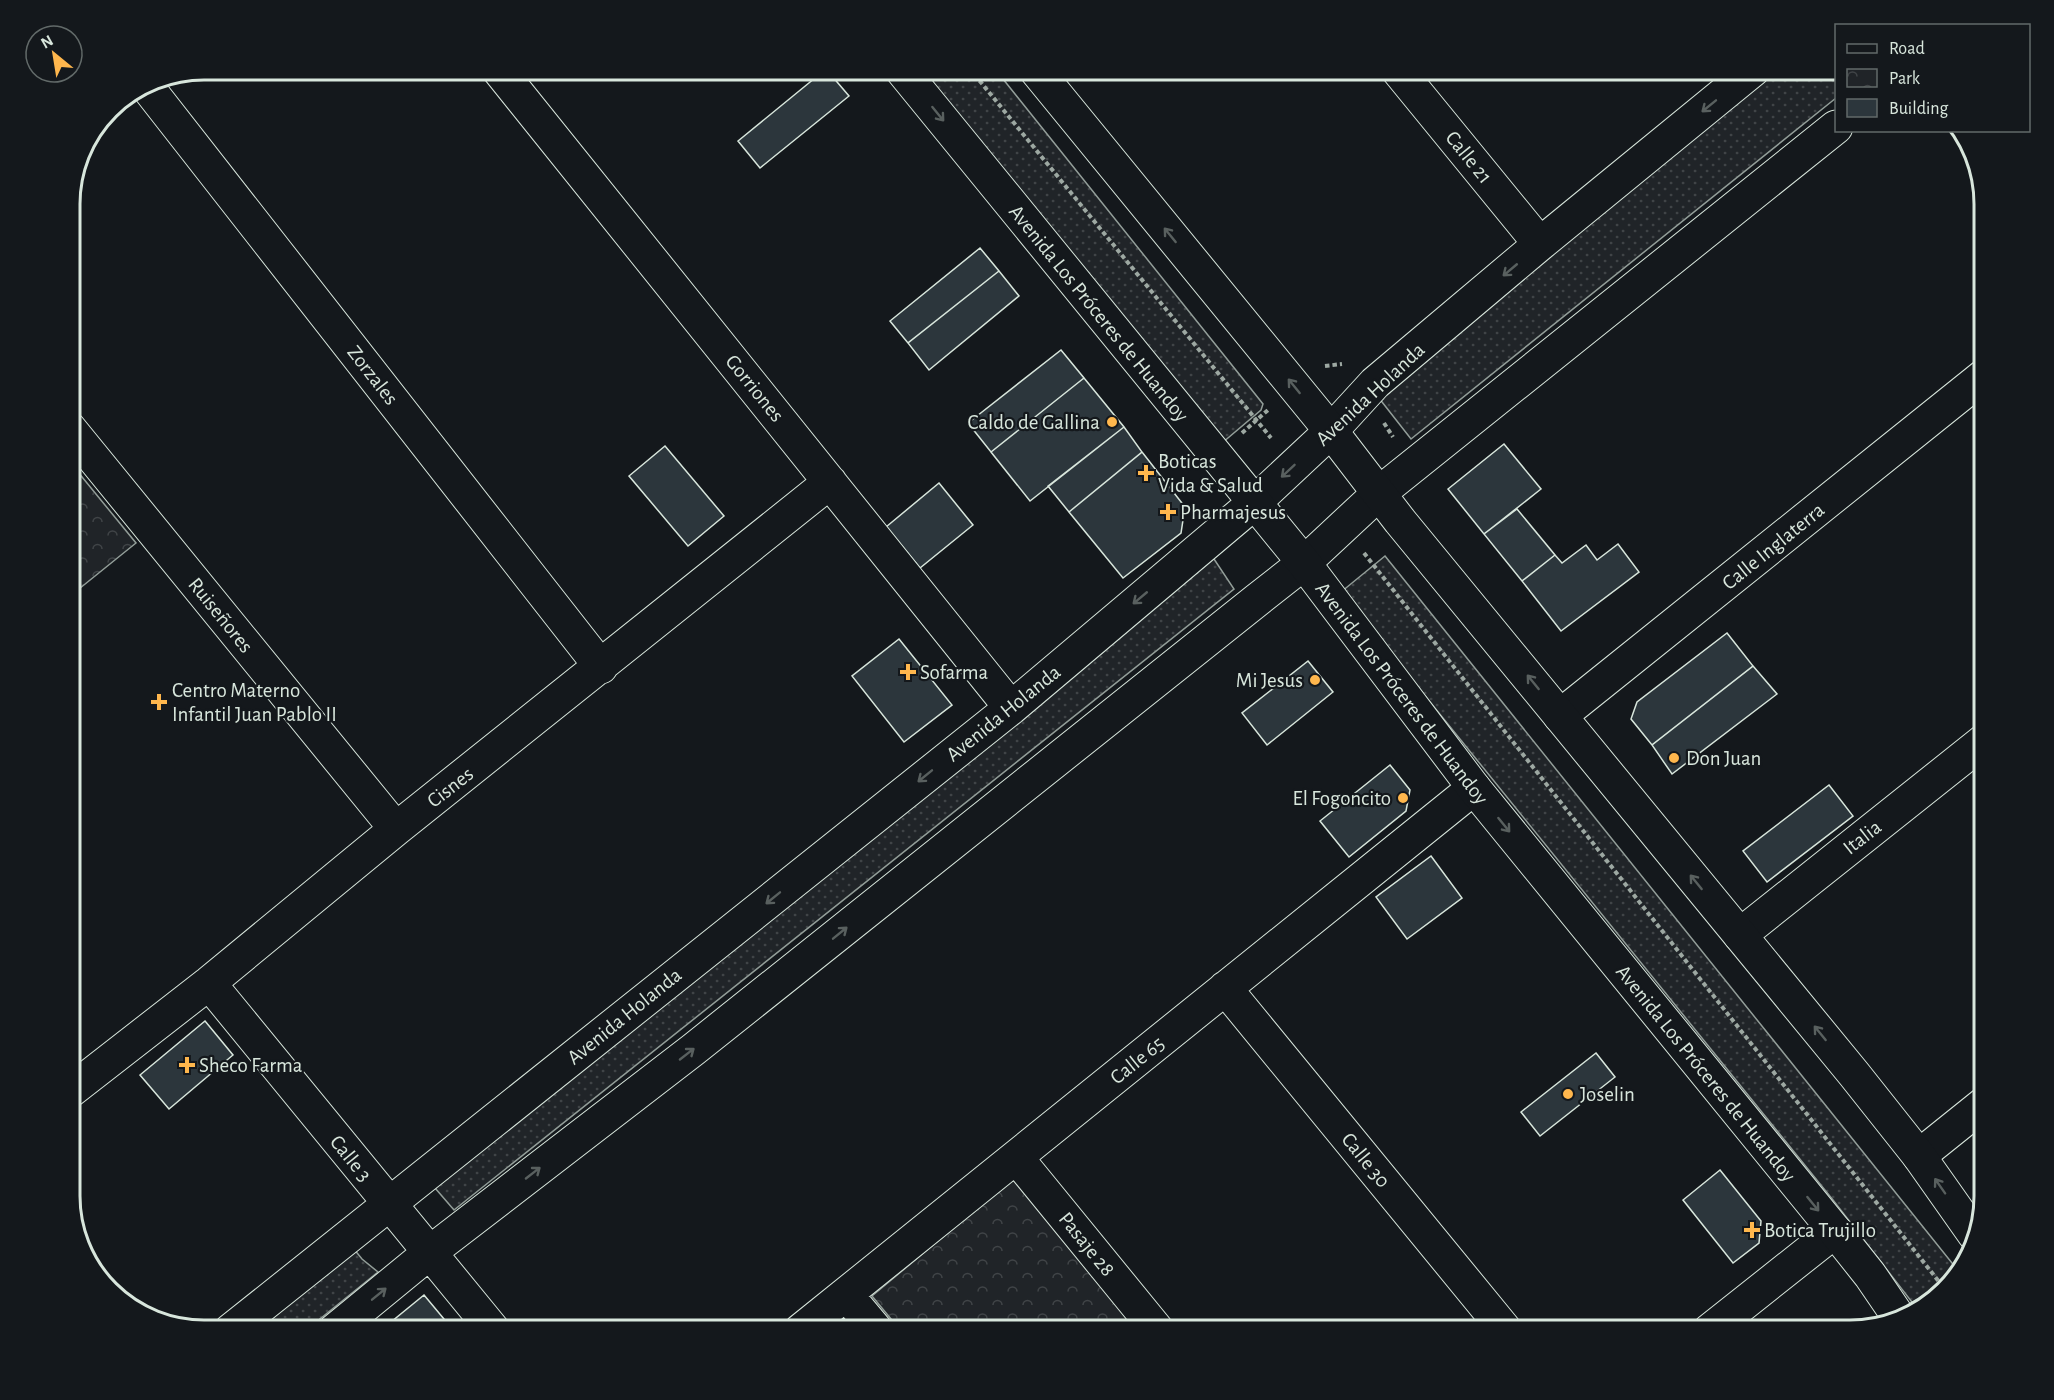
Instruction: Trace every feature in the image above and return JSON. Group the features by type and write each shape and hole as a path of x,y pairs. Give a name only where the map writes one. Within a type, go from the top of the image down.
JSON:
{"street":[{"name":"Gorriones","path":"507,80 1011,708"},
{"name":"Avenida Los Próceres de Huandoy","path":"910,80 1304,563 1474,788 1870,1275 1895,1312"},
{"path":"1044,80 1331,431 1378,494 1740,934 1919,1156 1970,1228"},
{"name":"Calle 21","path":"1406,80 1540,244"},
{"name":"Avenida Holanda","path":"244,1320 1011,708 1254,503 1331,431 1375,383 1741,80"},
{"name":"Zorzales","path":"151,92 601,667"},
{"path":"347,1320 429,1253 694,1049 1304,563 1378,494 1835,128"},
{"name":"Calle Inglaterra","path":"1560,716 1974,384"},
{"name":"Ruiseñores","path":"80,441 396,829"},
{"name":"Cisnes","path":"80,1083 209,983 396,829 830,482"},
{"name":"Italia","path":"1740,934 1974,749"},
{"name":"Calle 65","path":"814,1320 1474,788"},
{"name":"Calle 3","path":"209,983 485,1320"},
{"name":"Calle 30","path":"1225,988 1497,1320"},
{"path":"1919,1156 1974,1112"},
{"name":"Pasaje 28","path":"1017,1157 1149,1320"},
{"path":"1723,1320 1834,1231"},
{"path":"846,1294 868,1320"}],"path":[{"path":"979,80 1256,421 1295,465"},
{"path":"1318,368 1342,364"},
{"path":"1239,435 1273,406"},
{"path":"1342,527 1940,1282"}],"green space":[{"path":"929,80 1004,80 1263,404 1261,410 1222,443"},
{"path":"1766,80 1835,80 1835,99 1411,439 1375,393"},
{"path":"80,474 136,543 80,588"},
{"path":"1212,556 1234,589 454,1210 429,1181"},
{"path":"1385,556 1954,1265 1932,1290 1913,1303 1833,1200 1341,592"},
{"path":"1018,1174 1134,1320 892,1320 872,1296"},
{"path":"349,1243 362,1259 378,1272 319,1320 255,1320"}],"building":[{"path":"813,80 835,80 849,96 760,168 738,141"},
{"path":"980,248 999,271 908,343 890,321"},
{"path":"999,271 1019,296 929,370 908,343"},
{"path":"1061,350 1084,378 991,452 968,423"},
{"path":"1084,378 1124,427 1030,501 991,452"},
{"path":"1124,427 1142,452 1069,512 1048,486"},
{"path":"1504,444 1541,489 1484,534 1448,489"},
{"path":"665,446 724,516 688,546 629,476"},
{"path":"1142,452 1185,507 1181,533 1123,578 1069,512"},
{"path":"939,483 973,525 920,568 886,527"},
{"path":"1517,509 1555,555 1522,581 1484,534"},
{"path":"1618,544 1639,572 1561,631 1522,581 1555,555 1562,563 1586,545 1597,560"},
{"path":"1727,633 1753,666 1652,745 1631,719 1637,702"},
{"path":"899,639 952,705 904,742 852,676"},
{"path":"1308,661 1333,692 1267,745 1242,713"},
{"path":"1753,666 1777,694 1672,774 1652,745"},
{"path":"1390,765 1410,790 1406,811 1349,857 1320,821"},
{"path":"1829,785 1853,816 1767,882 1743,851"},
{"path":"1431,856 1462,898 1407,939 1376,897"},
{"name":"Sheco Farma","path":"205,1021 233,1055 169,1109 140,1075"},
{"name":"Joselin","path":"1596,1053 1615,1077 1540,1136 1521,1112"},
{"path":"1720,1170 1761,1221 1759,1243 1733,1263 1683,1200"},
{"path":"424,1295 445,1320 393,1320"}],"place":[{"name":"Caldo de Gallina","path":"1112,422"},
{"name":"Boticas Vida & Salud","path":"1146,473"},
{"name":"Pharmajesus","path":"1168,512"},
{"name":"Sofarma","path":"908,672"},
{"name":"Mi Jesus","path":"1315,680"},
{"name":"Centro Materno Infantil Juan Pablo II","path":"159,702"},
{"name":"Don Juan","path":"1674,758"},
{"name":"El Fogoncito","path":"1403,798"},
{"name":"Sheco Farma","path":"187,1065"},
{"name":"Joselin","path":"1568,1094"},
{"name":"Botica Trujillo","path":"1752,1230"}]}
